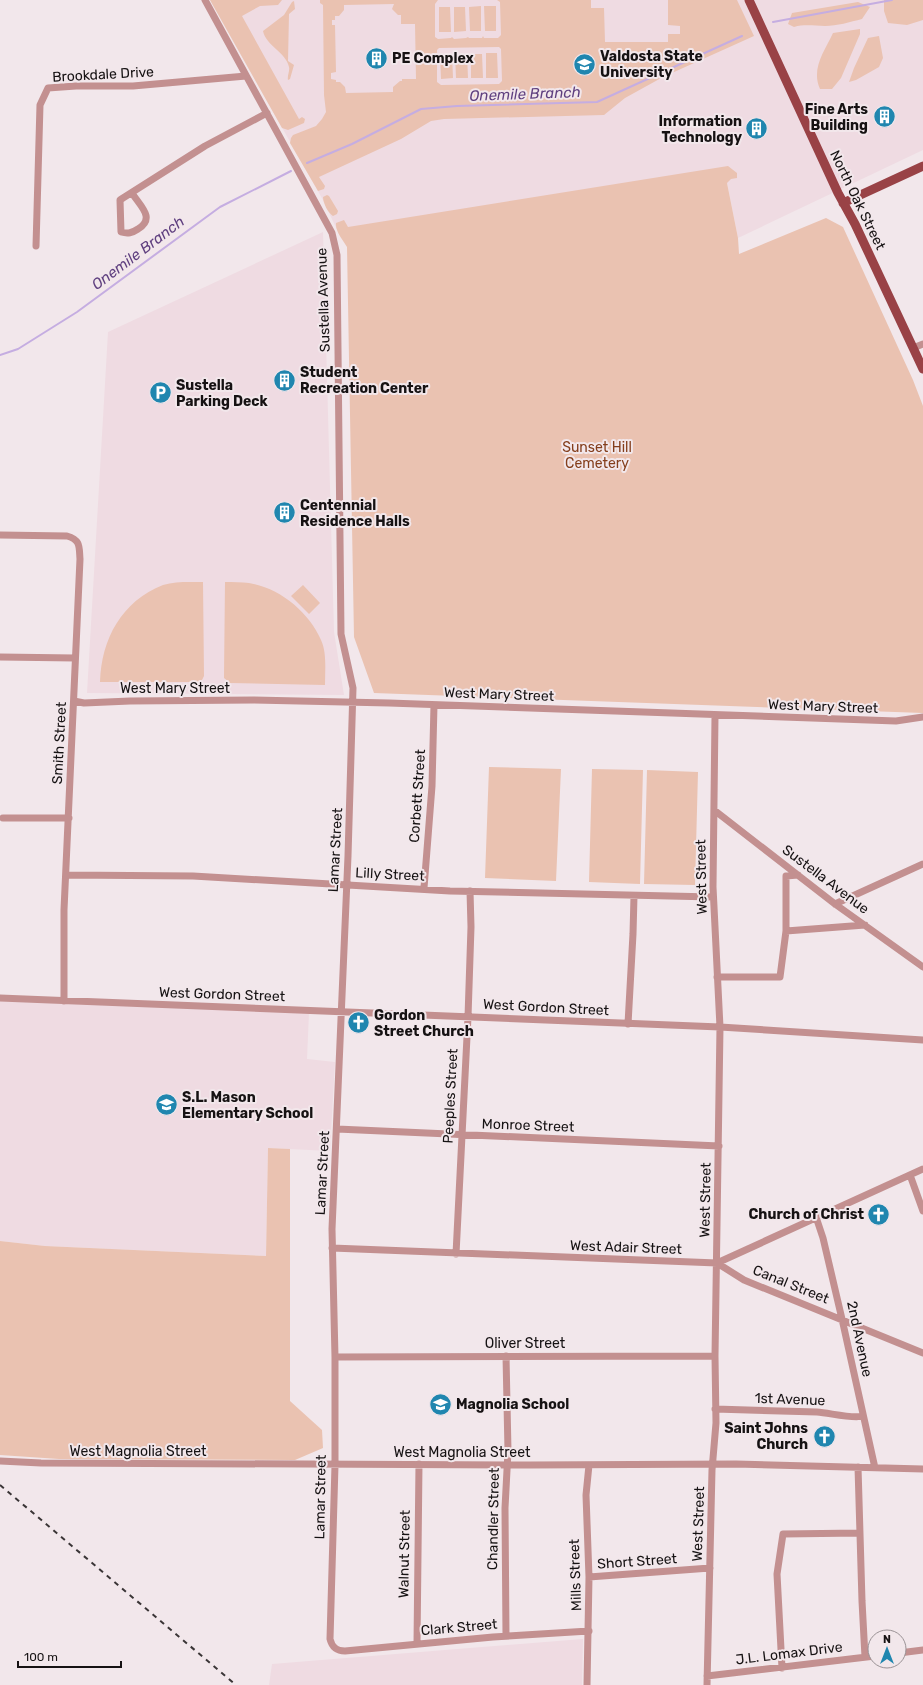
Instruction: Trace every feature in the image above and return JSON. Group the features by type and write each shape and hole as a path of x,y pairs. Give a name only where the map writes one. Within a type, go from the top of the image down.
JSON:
{"main road":[{"name":"North Oak Street","path":"749,0 843,203 855,224 923,368"},
{"path":"843,203 923,166"}],"street":[{"name":"Sustella Avenue","path":"205,0 332,233 336,250 341,634 353,688 352,702"},
{"name":"Brookdale Drive","path":"36,246 40,105 48,88 76,86 133,86 246,76"},
{"path":"132,193 147,215 147,220 145,225 132,233 126,234 121,232 120,200 204,146 267,113"},
{"path":"913,348 923,344"},
{"name":"Smith Street","path":"0,535 67,536 74,538 79,544 80,559 66,875 64,1001"},
{"path":"0,656 75,658"},
{"name":"West Mary Street","path":"74,701 84,703 254,700 352,702 715,716 896,721 923,717"},
{"name":"Lamar Street","path":"332,1646 330,1639 335,1465 335,1357 332,1248 352,755 352,702"},
{"name":"Corbett Street","path":"424,888 432,786 434,704"},
{"name":"West Street","path":"707,1685 713,1464 716,1423 714,1409 720,1027 712,850 715,716"},
{"name":"Sustella Avenue","path":"714,810 835,904 923,968"},
{"path":"4,818 68,818"},
{"path":"835,904 923,864"},
{"name":"Lilly Street","path":"66,875 193,876 470,891 713,898"},
{"path":"717,977 780,977 786,931 786,876 798,875"},
{"name":"Peeples Street","path":"456,1254 468,1017 471,927 470,891"},
{"path":"628,1024 634,896"},
{"path":"786,931 865,925"},
{"name":"West Gordon Street","path":"0,998 720,1027 923,1040"},
{"name":"Monroe Street","path":"337,1129 462,1136 719,1146"},
{"name":"West Adair Street","path":"332,1248 717,1263 923,1169"},
{"path":"910,1175 923,1211"},
{"name":"2nd Avenue","path":"816,1217 823,1238 842,1319 874,1468"},
{"name":"Canal Street","path":"717,1263 744,1280 923,1353"},
{"name":"Chandler Street","path":"506,1356 506,1636"},
{"name":"Oliver Street","path":"335,1357 715,1356"},
{"name":"1st Avenue","path":"714,1409 833,1413 856,1418 863,1416"},
{"name":"West Magnolia Street","path":"0,1461 86,1464 713,1464 923,1469"},
{"name":"Walnut Street","path":"416,1644 419,1464"},
{"name":"Mills Street","path":"587,1685 589,1577 586,1495 589,1465"},
{"path":"858,1467 865,1658"},
{"path":"782,1668 777,1574 783,1534 860,1533"},
{"name":"Short Street","path":"589,1577 710,1568"},
{"name":"Clark Street","path":"332,1646 340,1651 345,1651 506,1636 589,1631"},
{"path":"907,1653 923,1650"},
{"name":"J.L. Lomax Drive","path":"707,1676 865,1658"}],"shaded area":[{"name":"Valdosta State University","path":"210,0 923,0 923,150 738,238 727,183 339,234 323,200"},
{"path":"323,232 334,632 344,695 87,693 108,332"},
{"name":"S.L. Mason Elementary School","path":"0,1001 309,1013 307,1059 335,1062 330,1151 268,1148 266,1256 45,1246 0,1241"},
{"path":"583,1639 582,1685 269,1685 272,1664"}],"green space":[{"path":"210,0 282,0 278,5 260,6 242,16 299,119 302,117 305,119 304,123 288,130 282,128"},
{"path":"320,0 438,0 435,4 435,37 438,39 452,37 454,39 468,37 482,38 483,36 484,38 498,38 501,35 500,2 497,0 591,0 591,8 604,8 605,42 668,42 668,34 680,34 680,26 668,25 668,0 737,0 754,36 663,77 625,98 604,115 444,119 431,121 401,139 319,177 325,186 324,189 318,191 290,143 293,135 316,126 326,112 324,95 323,5 320,3","holes":["394,4 392,9 398,15 401,15 401,24 415,24 416,79 402,79 402,81 393,87 393,92 346,93 345,87 340,82 336,82 336,80 331,79 331,73 336,72 335,25 332,25 332,20 335,20 335,16 339,16 344,10 344,5","499,47 501,49 502,81 499,84 441,85 437,82 437,50 439,48"]},
{"path":"884,0 923,0 923,20 907,25 888,23 884,11"},
{"path":"294,1 295,9 289,14 288,61 294,65 290,79 288,80 289,69 287,62 268,41 263,31 284,15"},
{"path":"858,2 870,7 862,19 830,26 806,25 794,27 788,24 792,13"},
{"path":"481,6 481,31 470,31 469,7"},
{"path":"484,6 496,6 496,31 485,31"},
{"path":"439,7 450,7 451,32 439,32"},
{"path":"454,7 465,7 466,31 454,32"},
{"path":"860,29 860,34 841,78 832,89 820,89 817,74 818,68 833,33"},
{"path":"879,36 883,58 879,67 856,80 849,82 868,38"},
{"path":"486,53 497,53 498,78 486,78"},
{"path":"440,54 452,54 453,78 441,79"},
{"path":"455,54 467,54 468,78 456,78"},
{"path":"471,54 482,54 483,78 471,78"},
{"name":"Sunset Hill Cemetery","path":"728,166 737,173 737,178 731,179 727,183 738,238 739,254 826,218 843,227 913,380 923,406 923,713 374,693 354,637 347,247 338,232 336,223 344,220 348,227"},
{"path":"327,195 338,211 337,214 333,216 324,202 323,197"},
{"path":"178,582 203,582 204,676 201,682 100,682 104,651 116,623 125,611 149,592 163,585"},
{"path":"225,582 246,583 272,590 292,603 301,611 316,630 323,645 325,685 230,683 224,678"},
{"path":"303,585 320,603 309,614 291,596"},
{"path":"489,767 561,769 556,881 485,878"},
{"path":"592,769 643,770 640,884 589,882"},
{"path":"647,770 698,772 695,885 644,884"},
{"path":"268,1148 290,1149 290,1401 322,1430 323,1448 295,1460 59,1459 0,1455 0,1241 45,1246 266,1256"}],"waterway":[{"name":"Onemile Branch","path":"773,22 892,0"},
{"name":"Onemile Branch","path":"307,163 352,144 421,109 457,106 597,102 742,36"},
{"name":"Onemile Branch","path":"0,355 18,349 77,312 220,207 291,171"}],"railway":[{"path":"0,1485 236,1685"}],"place":[{"name":"PE Complex","path":"376,58"},
{"name":"Valdosta State University","path":"584,64"},
{"name":"Fine Arts Building","path":"884,117"},
{"name":"Information Technology","path":"757,129"},
{"name":"Student Recreation Center","path":"285,380"},
{"name":"Sustella Parking Deck","path":"161,393"},
{"name":"Centennial Residence Halls","path":"284,513"},
{"name":"Gordon Street Church","path":"358,1023"},
{"name":"S.L. Mason Elementary School","path":"166,1105"},
{"name":"Church of Christ","path":"879,1214"},
{"name":"Magnolia School","path":"440,1404"},
{"name":"Saint Johns Church","path":"824,1436"}]}
